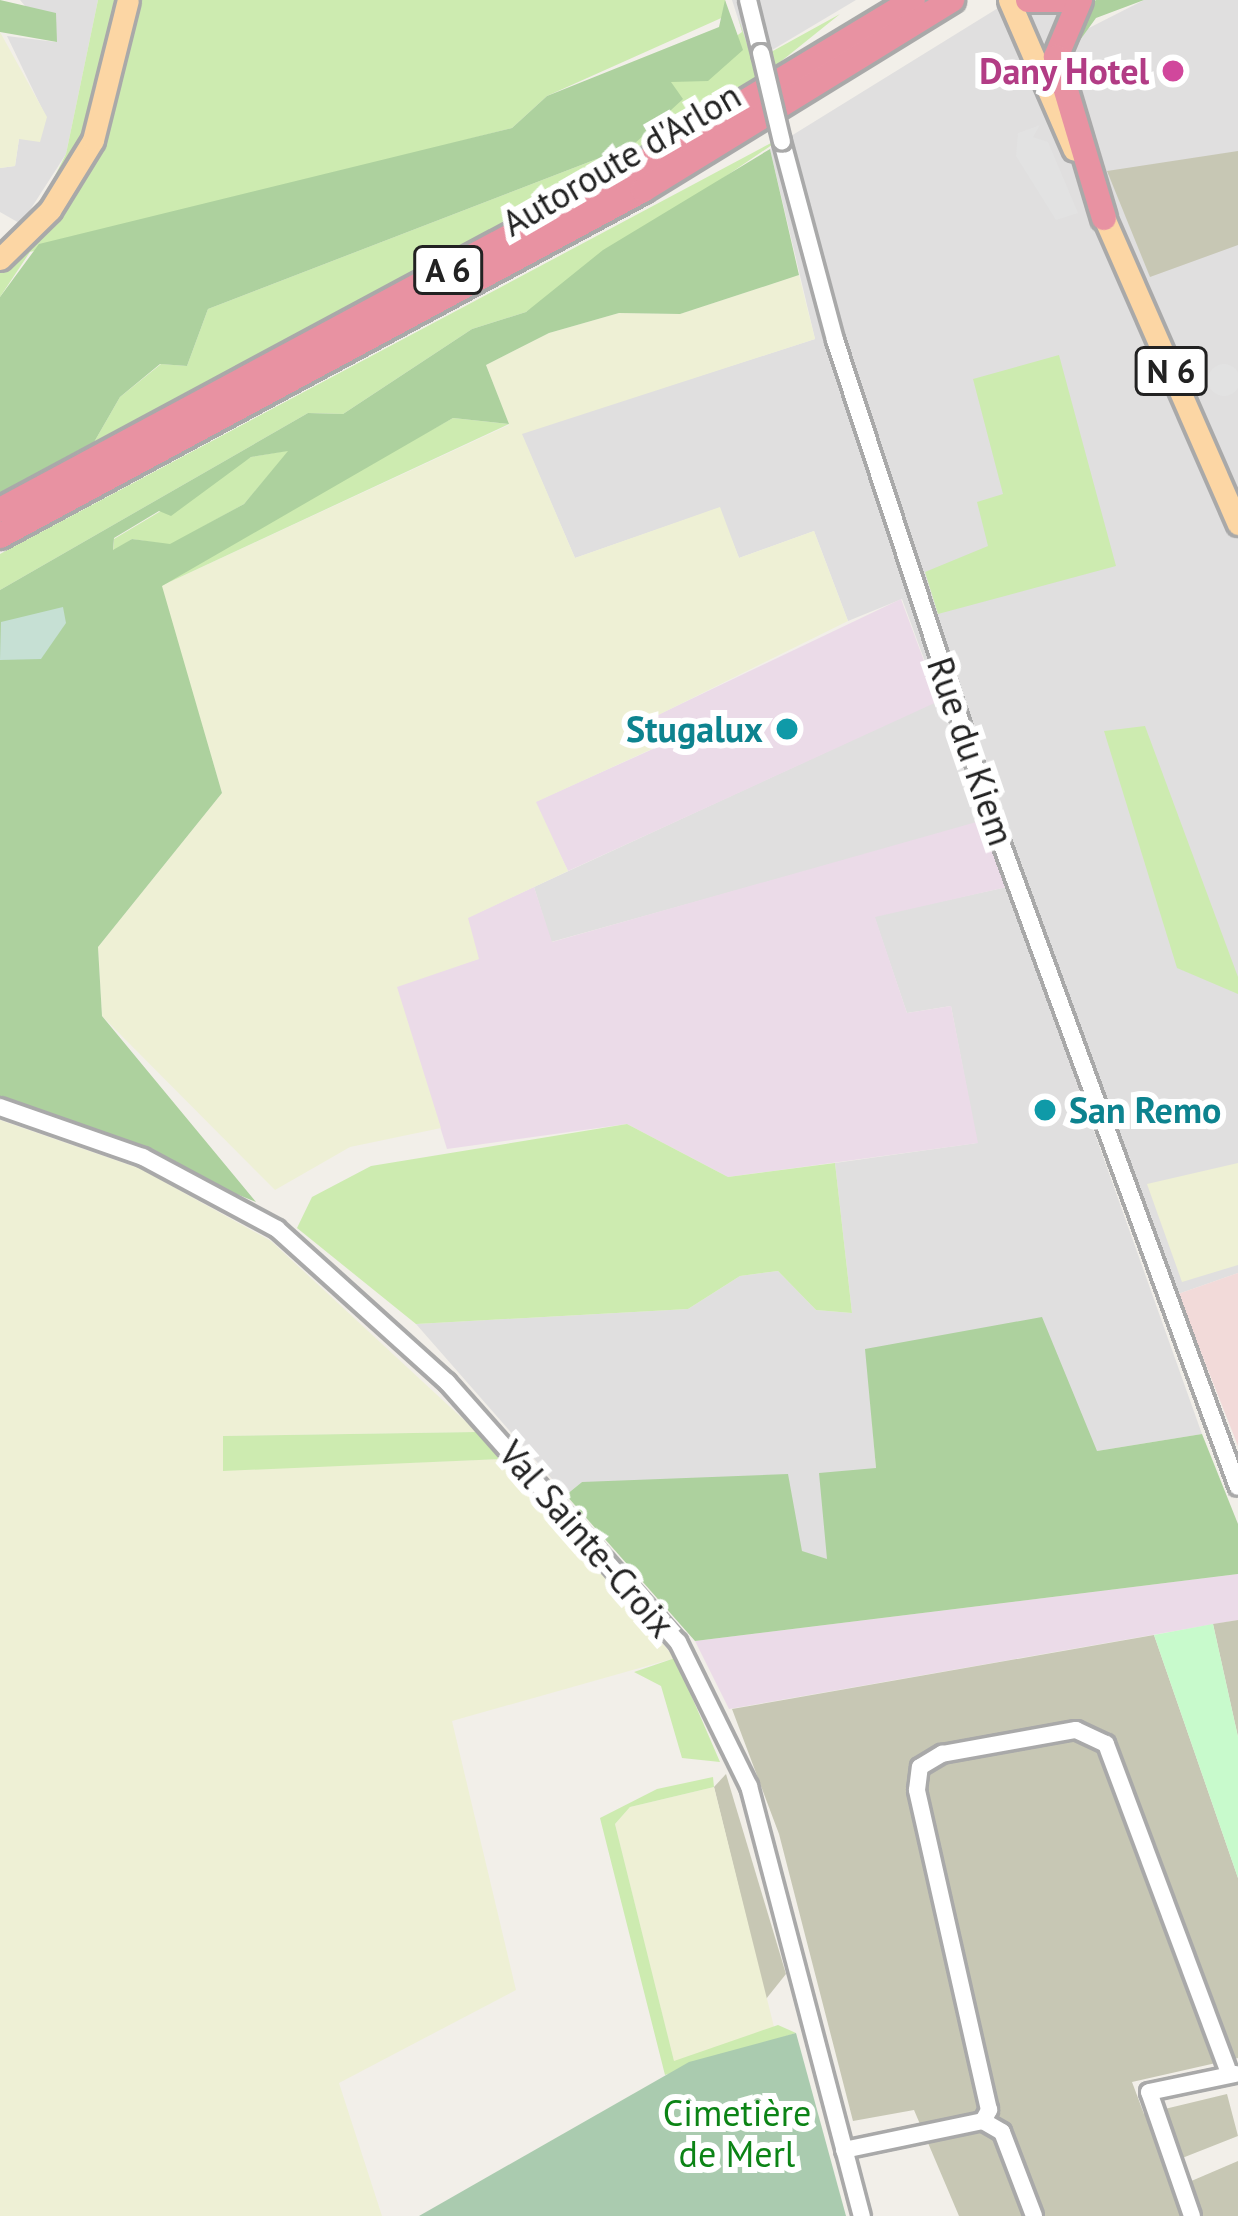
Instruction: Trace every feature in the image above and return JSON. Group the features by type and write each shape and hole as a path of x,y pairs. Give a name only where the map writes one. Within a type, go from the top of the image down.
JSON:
{"highway":[{"name":"Autoroute d'Arlon","path":"0,510 620,177 913,0"},
{"path":"1028,0 1078,0 1056,57 1104,218"},
{"name":"Autoroute d'Arlon","path":"0,536 643,190 950,2"}],"main road":[{"path":"0,259 50,211 93,140 128,0"},
{"name":"N 6","path":"1009,0 1238,524"}],"street":[{"name":"Rue du Kiem","path":"748,0 835,340 995,826 1238,1487"},
{"name":"Val Sainte-Croix","path":"0,1107 233,1203 373,1310 640,1594 700,1679 748,1786 862,2216"},
{"path":"983,2121 992,2095 917,1790 920,1767 942,1754 1076,1730 1106,1744 1233,2074 1149,2092 1192,2216"},
{"path":"844,2150 983,2121 1001,2132 1034,2216"}],"shaded area":[{"path":"20,0 98,0 66,154 21,224 0,212 0,168 15,166 19,139 46,117 7,36 56,42"},
{"path":"732,0 856,0 752,62"},
{"path":"1011,0 1065,0 1085,30 1144,0 1238,0 1238,1273 1178,1294 1004,816 551,942 534,887 939,700 902,599 848,621 814,531 739,558 719,508 575,558 521,433 815,339 770,149"},
{"path":"0,32 47,117 40,142 19,139 15,166 0,168"},
{"path":"1040,125 1033,137 1048,142 1078,213 1056,220 1016,156 1018,133"},
{"path":"1238,151 1238,245 1150,277 1107,171"},
{"path":"799,275 815,339 522,434 575,558 720,507 739,558 814,531 848,621 642,723 654,748 536,802 568,871 468,918 479,959 397,987 441,1128 350,1147 275,1190 102,1016 98,947 222,793 161,586 509,425 486,365 549,333 619,313 680,314"},
{"path":"1224,364 1235,369 1240,380 1235,391 1224,396 1213,391 1208,380 1213,369"},
{"path":"901,599 939,701 568,871 535,802 653,749 641,723"},
{"path":"63,607 66,623 41,659 0,660 1,622"},
{"path":"980,821 1007,887 875,917 907,1013 951,1006 978,1143 728,1177 627,1124 447,1149 396,986 478,959 467,918 534,887 552,942"},
{"path":"1007,887 1202,1434 1097,1451 866,1349 876,1469 828,1560 582,1482 566,1495 416,1324 688,1309 740,1276 778,1271 816,1310 852,1313 835,1163 977,1143 951,1006 907,1013 874,916"},
{"path":"0,1120 141,1169 271,1241 477,1432 223,1436 223,1470 502,1459 675,1658 452,1721 516,1990 339,2083 382,2216 0,2216"},
{"path":"1238,1163 1238,1265 1182,1282 1147,1184"},
{"path":"1238,1273 1238,1446 1178,1294"},
{"path":"1238,1574 1238,1620 729,1709 695,1641"},
{"path":"1238,1620 1238,1737 1213,1624"},
{"path":"1154,1635 1238,1878 1238,2058 1132,2082 1144,2114 1227,2094 1238,2136 1167,2164 1175,2188 1238,2161 1238,2216 959,2216 914,2110 853,2121 779,1834 732,1709"},
{"path":"726,1774 786,1974 766,1999 714,1787"},
{"path":"714,1787 774,2027 674,2062 615,1824 630,1807"}],"green space":[{"path":"0,0 56,13 57,42 0,32"},
{"path":"98,0 119,0 88,133 36,213 66,154"},
{"path":"135,0 725,0 728,15 547,96 512,128 30,252 0,297 0,269 71,196 107,128"},
{"path":"725,0 743,50 708,81 671,82 683,99 633,145 208,309 187,366 160,364 120,397 93,444 0,493 0,297 39,244 512,128 547,96 719,27"},
{"path":"1096,0 1144,0 1096,18 1075,47 1087,21 1077,13"},
{"path":"840,14 774,67 611,165 93,444 120,397 161,364 187,366 208,309 633,145 670,83 742,32 738,17 753,62"},
{"path":"788,134 526,312 472,329 343,414 308,413 0,590 0,554"},
{"path":"770,149 799,275 680,314 619,313 549,333 486,365 509,424 453,418 162,586 222,793 98,947 102,1016 256,1202 0,1098 0,590 308,413 343,414 472,329 526,312 603,250","holes":["288,451 244,504 170,544 132,539 113,550 114,538 159,511 171,516 251,457"]},
{"path":"1059,355 1116,566 938,614 925,572 988,546 977,502 1003,494 973,379"},
{"path":"453,418 509,424 161,586 220,547"},
{"path":"290,450 244,504 170,545 132,539 113,552 114,539 251,457"},
{"path":"1145,726 1238,977 1238,994 1177,968 1104,731"},
{"path":"627,1124 728,1177 835,1163 852,1313 816,1310 778,1271 740,1276 688,1309 416,1324 297,1228 312,1197 371,1166"},
{"path":"1042,1317 1097,1451 1202,1434 1238,1524 1238,1574 695,1641 566,1495 582,1482 788,1474 802,1551 827,1559 819,1473 876,1468 865,1349"},
{"path":"477,1432 502,1459 223,1471 223,1436"},
{"path":"1213,1624 1238,1737 1238,1878 1154,1635"},
{"path":"675,1658 720,1762 682,1758 661,1686 634,1672"},
{"path":"713,1777 714,1787 630,1807 615,1824 674,2061 778,2025 796,2033 665,2075 600,1818 657,1789"},
{"name":"Cimetière de Merl","path":"796,2033 846,2216 419,2216 689,2062"}],"place":[{"name":"Dany Hotel","path":"1173,71"},
{"name":"Stugalux","path":"787,729"},
{"name":"San Remo","path":"1045,1110"}]}
